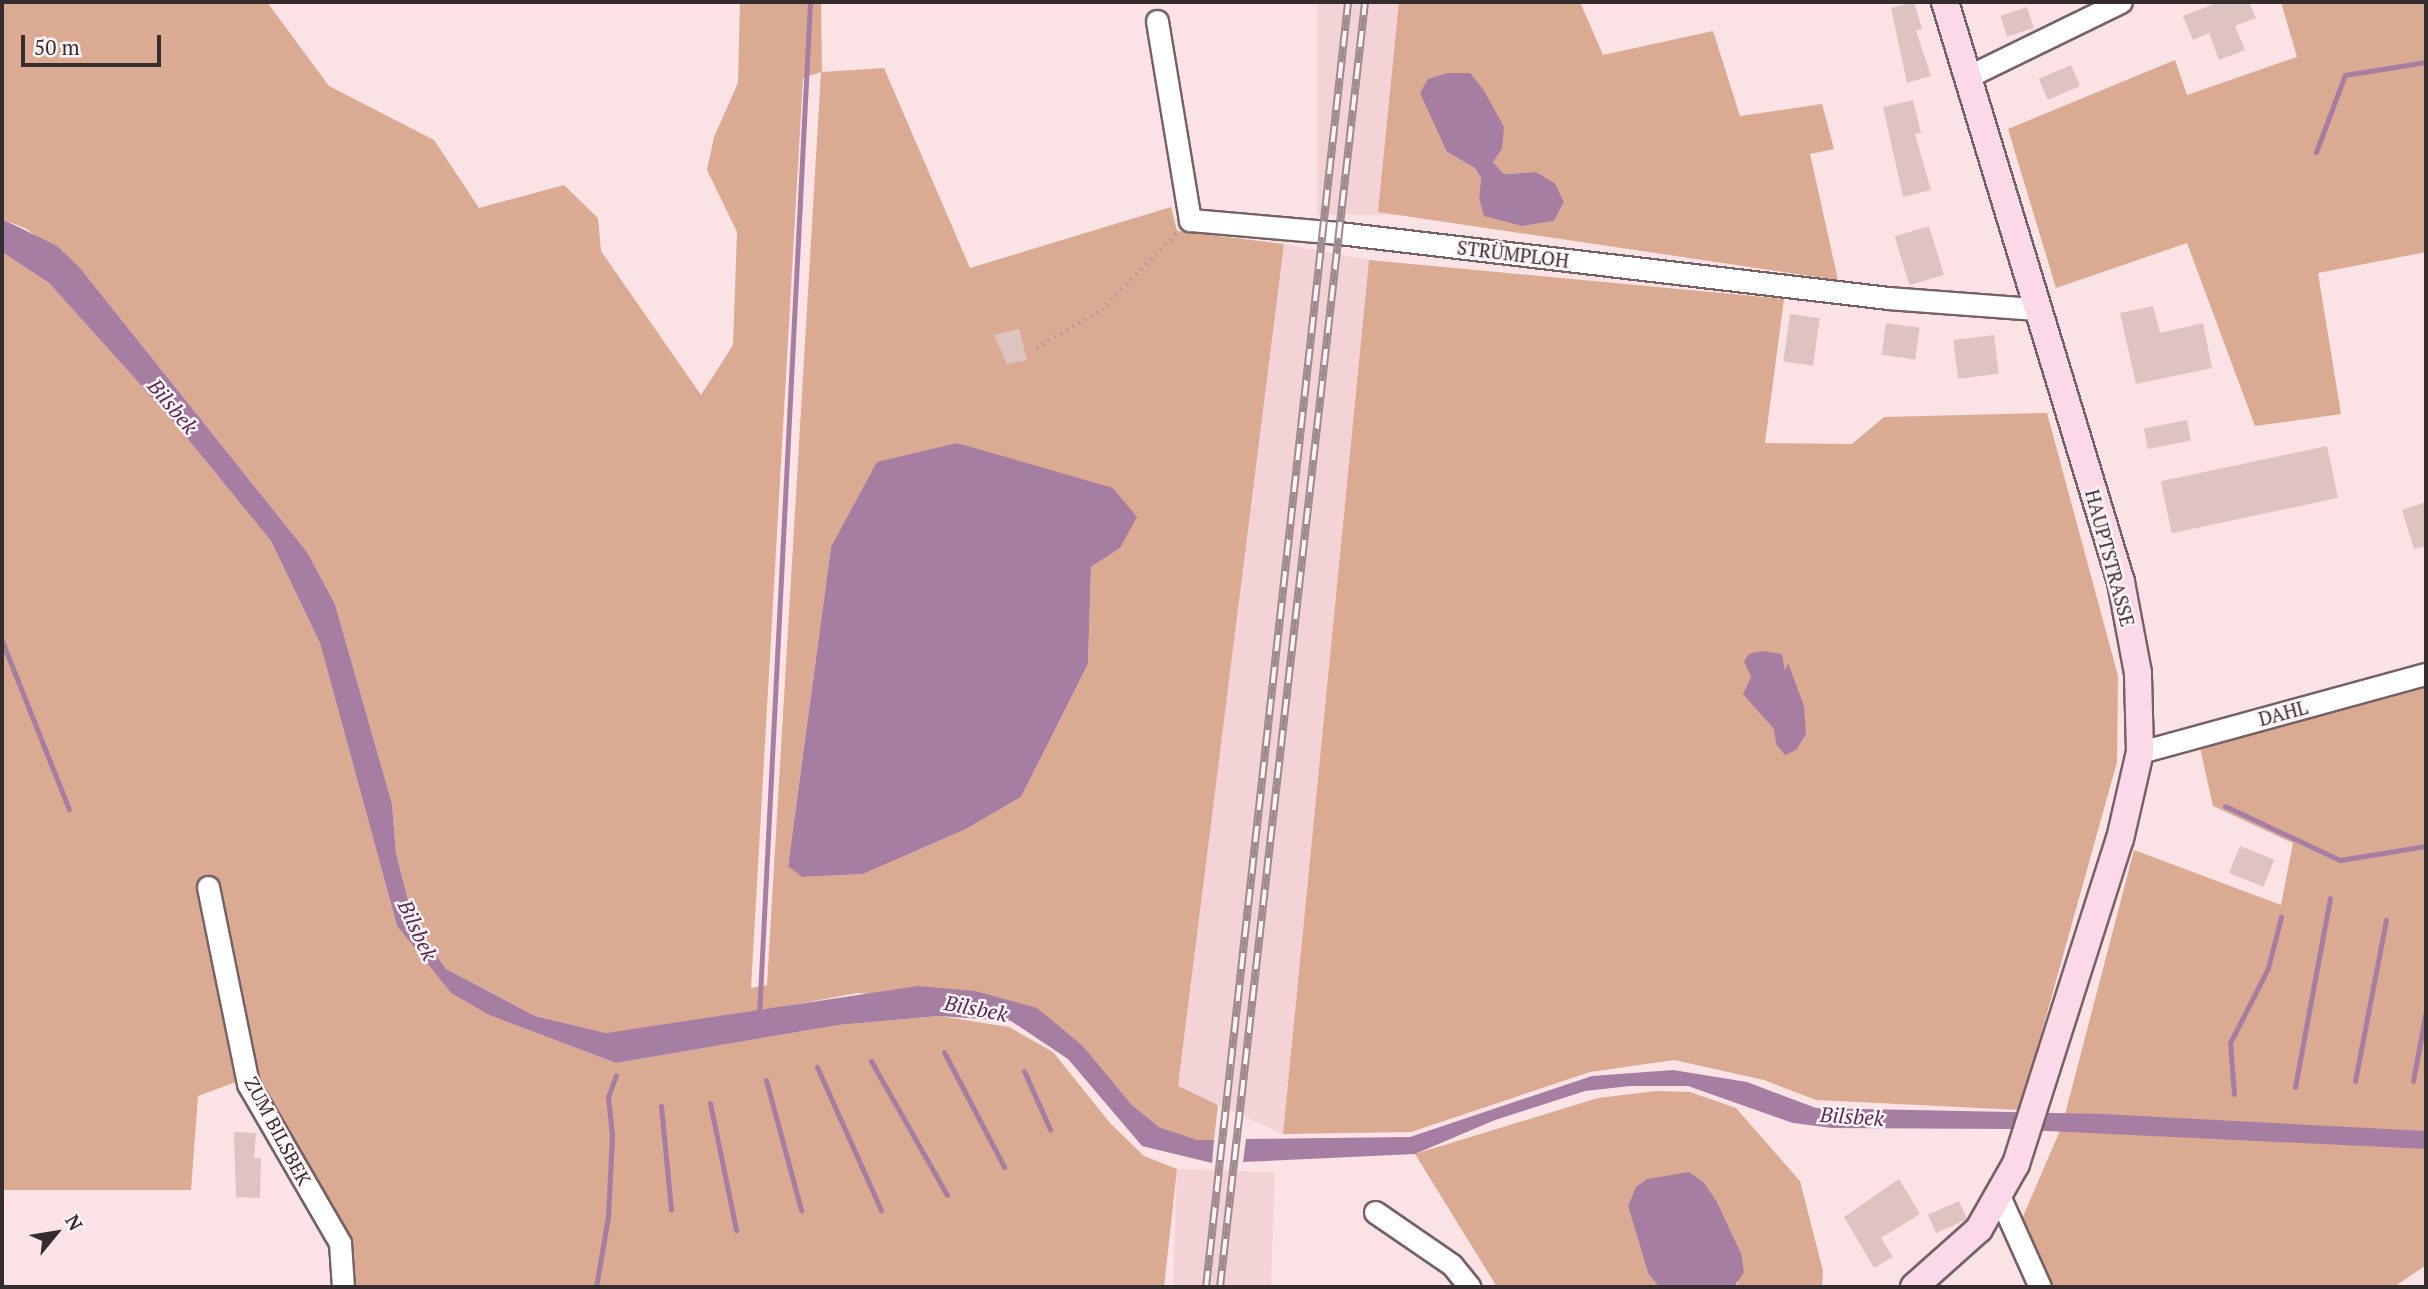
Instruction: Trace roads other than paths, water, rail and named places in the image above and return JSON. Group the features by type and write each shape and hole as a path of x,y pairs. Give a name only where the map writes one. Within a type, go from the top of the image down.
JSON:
{"main road":[{"name":"HAUPTSTRASSE","path":"1914,1287 1962,1247 2000,1198 2016,1164 2120,839 2140,752 2138,673 2121,582 1945,2"}],"street":[{"path":"1967,77 2121,2"},
{"name":"STRÜMPLOH","path":"1157,21 1190,220 1339,233 1888,298 2036,309"},
{"name":"DAHL","path":"2140,752 2426,674"},
{"name":"ZUM BILSBEK","path":"208,887 248,1084 340,1243 343,1287"},
{"path":"2000,1198 2040,1287"},
{"path":"1375,1212 1452,1265 1470,1287"}],"water":[{"path":"1448,73 1470,73 1483,89 1504,127 1502,149 1493,162 1504,174 1536,172 1555,183 1564,202 1554,221 1522,226 1484,216 1479,198 1481,178 1475,168 1447,152 1420,93 1428,79"},
{"name":"Bilsbek","path":"2,219 57,246 80,268 307,552 335,604 392,804 396,853 409,904 425,940 446,969 535,1016 606,1033 918,986 975,991 1037,1008 1083,1046 1131,1104 1159,1127 1198,1140 1214,1140 1212,1163 1142,1146 1068,1059 1011,1021 939,1016 838,1025 616,1063 489,1015 451,993 397,926 320,643 271,541 174,422 49,283 2,252"},
{"path":"957,443 1113,488 1137,517 1120,548 1091,567 1088,664 1021,797 966,829 863,874 802,877 788,866 831,547 877,462"},
{"path":"1762,651 1782,654 1785,671 1788,663 1804,706 1806,734 1796,750 1785,755 1776,744 1774,729 1743,694 1751,677 1744,661 1749,654"},
{"name":"Bilsbek","path":"1673,1070 1747,1082 1816,1108 2102,1114 2426,1131 2426,1149 2008,1129 1832,1128 1793,1123 1688,1086 1630,1086 1585,1091 1495,1120 1415,1154 1243,1162 1246,1139 1410,1137 1592,1076"},
{"path":"1689,1172 1704,1183 1717,1202 1741,1253 1744,1272 1734,1287 1659,1287 1648,1273 1628,1206 1636,1187 1647,1179"}],"waterway":[{"path":"759,1016 810,2"},
{"path":"2316,152 2345,75 2426,62"},
{"path":"2,641 69,809"},
{"path":"2225,806 2340,860 2426,846"},
{"path":"2295,1087 2330,898"},
{"path":"2234,1094 2230,1043 2268,968 2281,917"},
{"path":"2355,1081 2386,920"},
{"path":"2413,1081 2426,1011"},
{"path":"944,1052 1004,1167"},
{"path":"871,1061 947,1195"},
{"path":"817,1067 881,1210"},
{"path":"1024,1071 1050,1129"},
{"path":"596,1287 608,1217 612,1135 608,1097 616,1075"},
{"path":"766,1080 801,1210"},
{"path":"710,1103 736,1230"},
{"path":"661,1106 671,1210"}],"railway":[{"path":"1206,1287 1348,2"},
{"path":"1220,1287 1365,2"}]}
